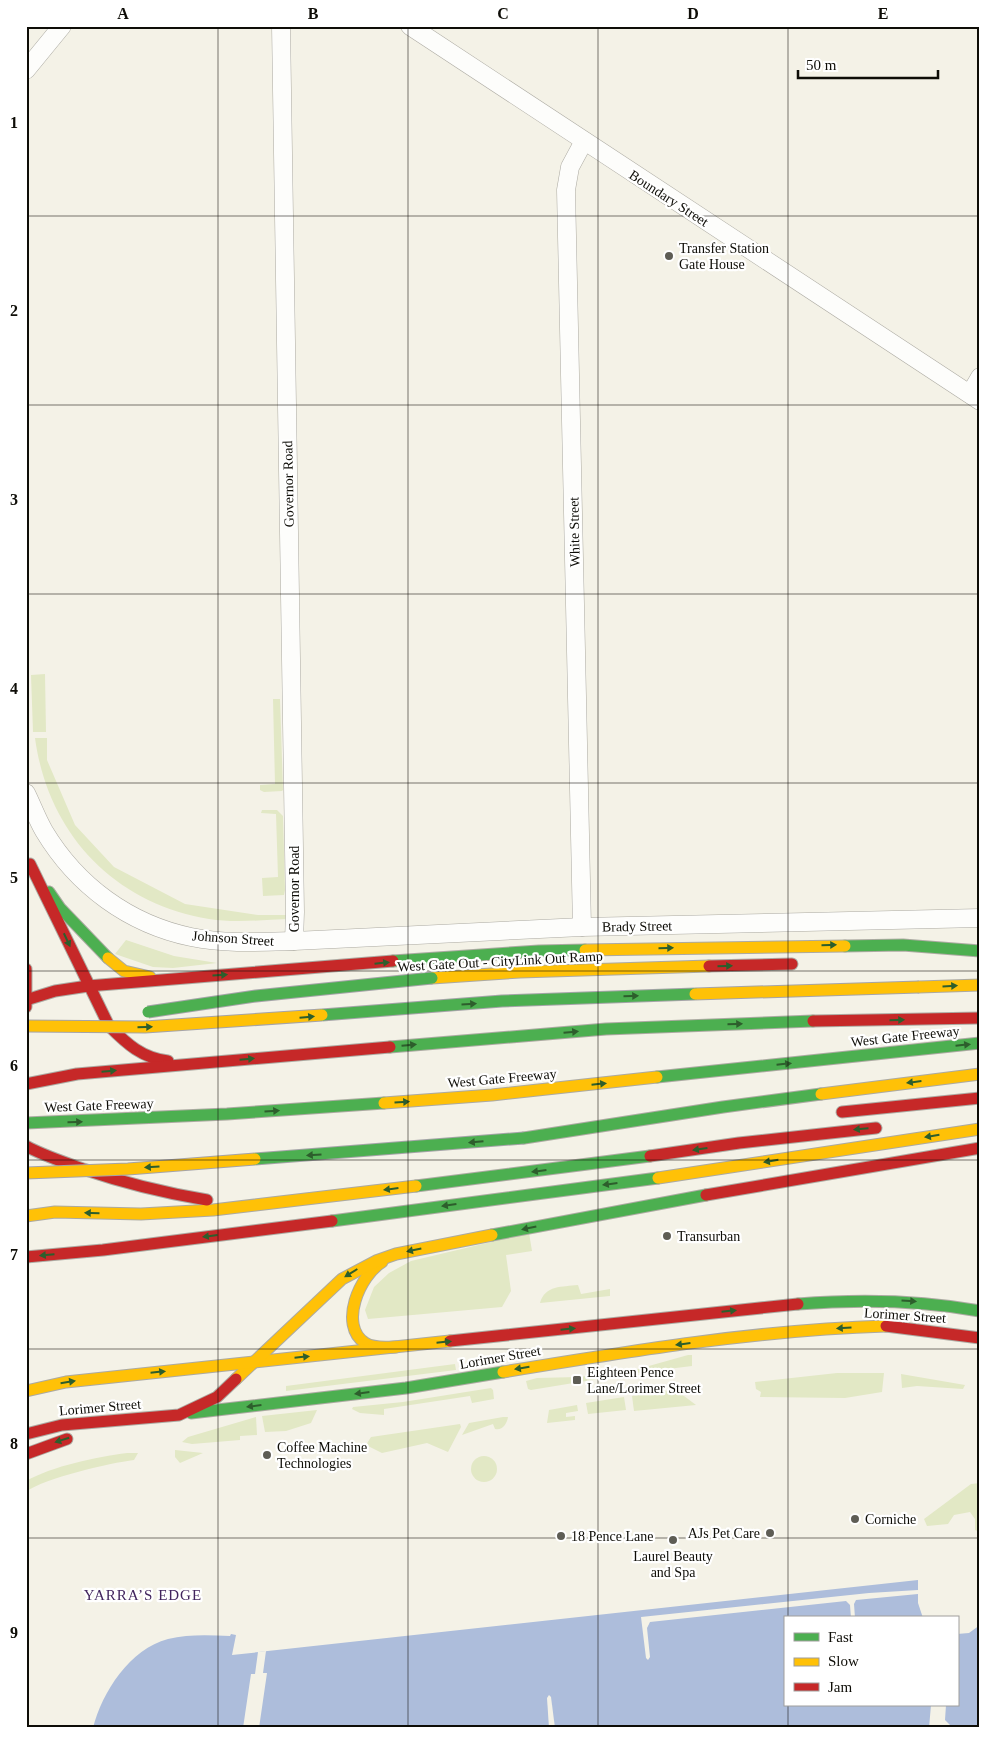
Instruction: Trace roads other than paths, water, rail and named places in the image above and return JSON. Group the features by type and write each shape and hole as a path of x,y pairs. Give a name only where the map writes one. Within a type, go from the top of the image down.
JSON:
{"main road":[{"path":"28,860 60,908 108,958 124,971 145,976 171,978"},
{"path":"28,860 109,1026 130,1047 144,1056 163,1061 198,1063"},
{"path":"26,1000 55,991 171,978 539,951 903,945 980,953"},
{"path":"924,959 980,953"},
{"name":"West Gate Out - CityLink Out Ramp","path":"26,1033 256,996 432,978 520,972 799,964"},
{"path":"26,969 26,1007"},
{"path":"26,1026 86,1028 203,1024 502,1001 980,985"},
{"path":"26,1084 77,1074 606,1029 811,1021 980,1018"},
{"name":"West Gate Freeway","path":"26,1124 354,1106 492,1095 980,1043"},
{"path":"524,1138 723,1107 980,1074"},
{"path":"832,1114 980,1098"},
{"path":"952,1122 980,1120"},
{"path":"26,1216 55,1212 172,1213 266,1204 571,1167 749,1142 884,1127"},
{"path":"26,1257 103,1250 732,1168 980,1129"},
{"path":"26,1173 138,1168 648,1130"},
{"path":"26,1146 41,1155 107,1178 164,1193 213,1200 266,1204"},
{"path":"179,1415 217,1397 342,1279 368,1264 396,1254 580,1218 980,1148"},
{"path":"604,1202 801,1178"},
{"path":"258,1230 424,1220"},
{"path":"396,1254 372,1268 360,1289 352,1317 353,1328 365,1343 373,1346 396,1347"},
{"name":"Lorimer Street","path":"26,1392 66,1382 757,1308 839,1301 887,1299 930,1302 980,1311"},
{"name":"Lorimer Street","path":"26,1434 62,1424 179,1415 415,1387 622,1352 744,1336 828,1328 890,1326 980,1338"},
{"path":"26,1454 125,1420"}],"street":[{"path":"26,70 62,26"},
{"name":"Governor Road","path":"281,26 295,894 294,941"},
{"name":"Boundary Street","path":"410,26 975,397"},
{"name":"White Street","path":"582,927 566,190 570,167 584,141"},
{"path":"975,397 980,377"},
{"name":"Johnson Street","path":"26,793 44,830 63,857 84,882 125,913 163,929 192,937 258,942 294,941"},
{"name":"Brady Street","path":"294,941 582,927 980,918"}],"water":[{"path":"918,1580 918,1603 922,1616 784,1616 784,1706 958,1706 958,1634 969,1633 980,1625 980,1728 93,1728 103,1700 120,1674 130,1662 154,1644 183,1636 230,1636 231,1634 236,1635 232,1655"}],"place":[{"name":"Transfer Station Gate House","path":"669,256"},
{"name":"Transurban","path":"667,1236"},
{"name":"Eighteen Pence Lane/Lorimer Street","path":"577,1380"},
{"name":"Coffee Machine Technologies","path":"267,1455"},
{"name":"Corniche","path":"855,1519"},
{"name":"AJs Pet Care","path":"770,1533"},
{"name":"18 Pence Lane","path":"561,1536"},
{"name":"Laurel Beauty and Spa","path":"673,1540"}],"district":[{"name":"YARRA’S EDGE","path":"143,1595"}]}
